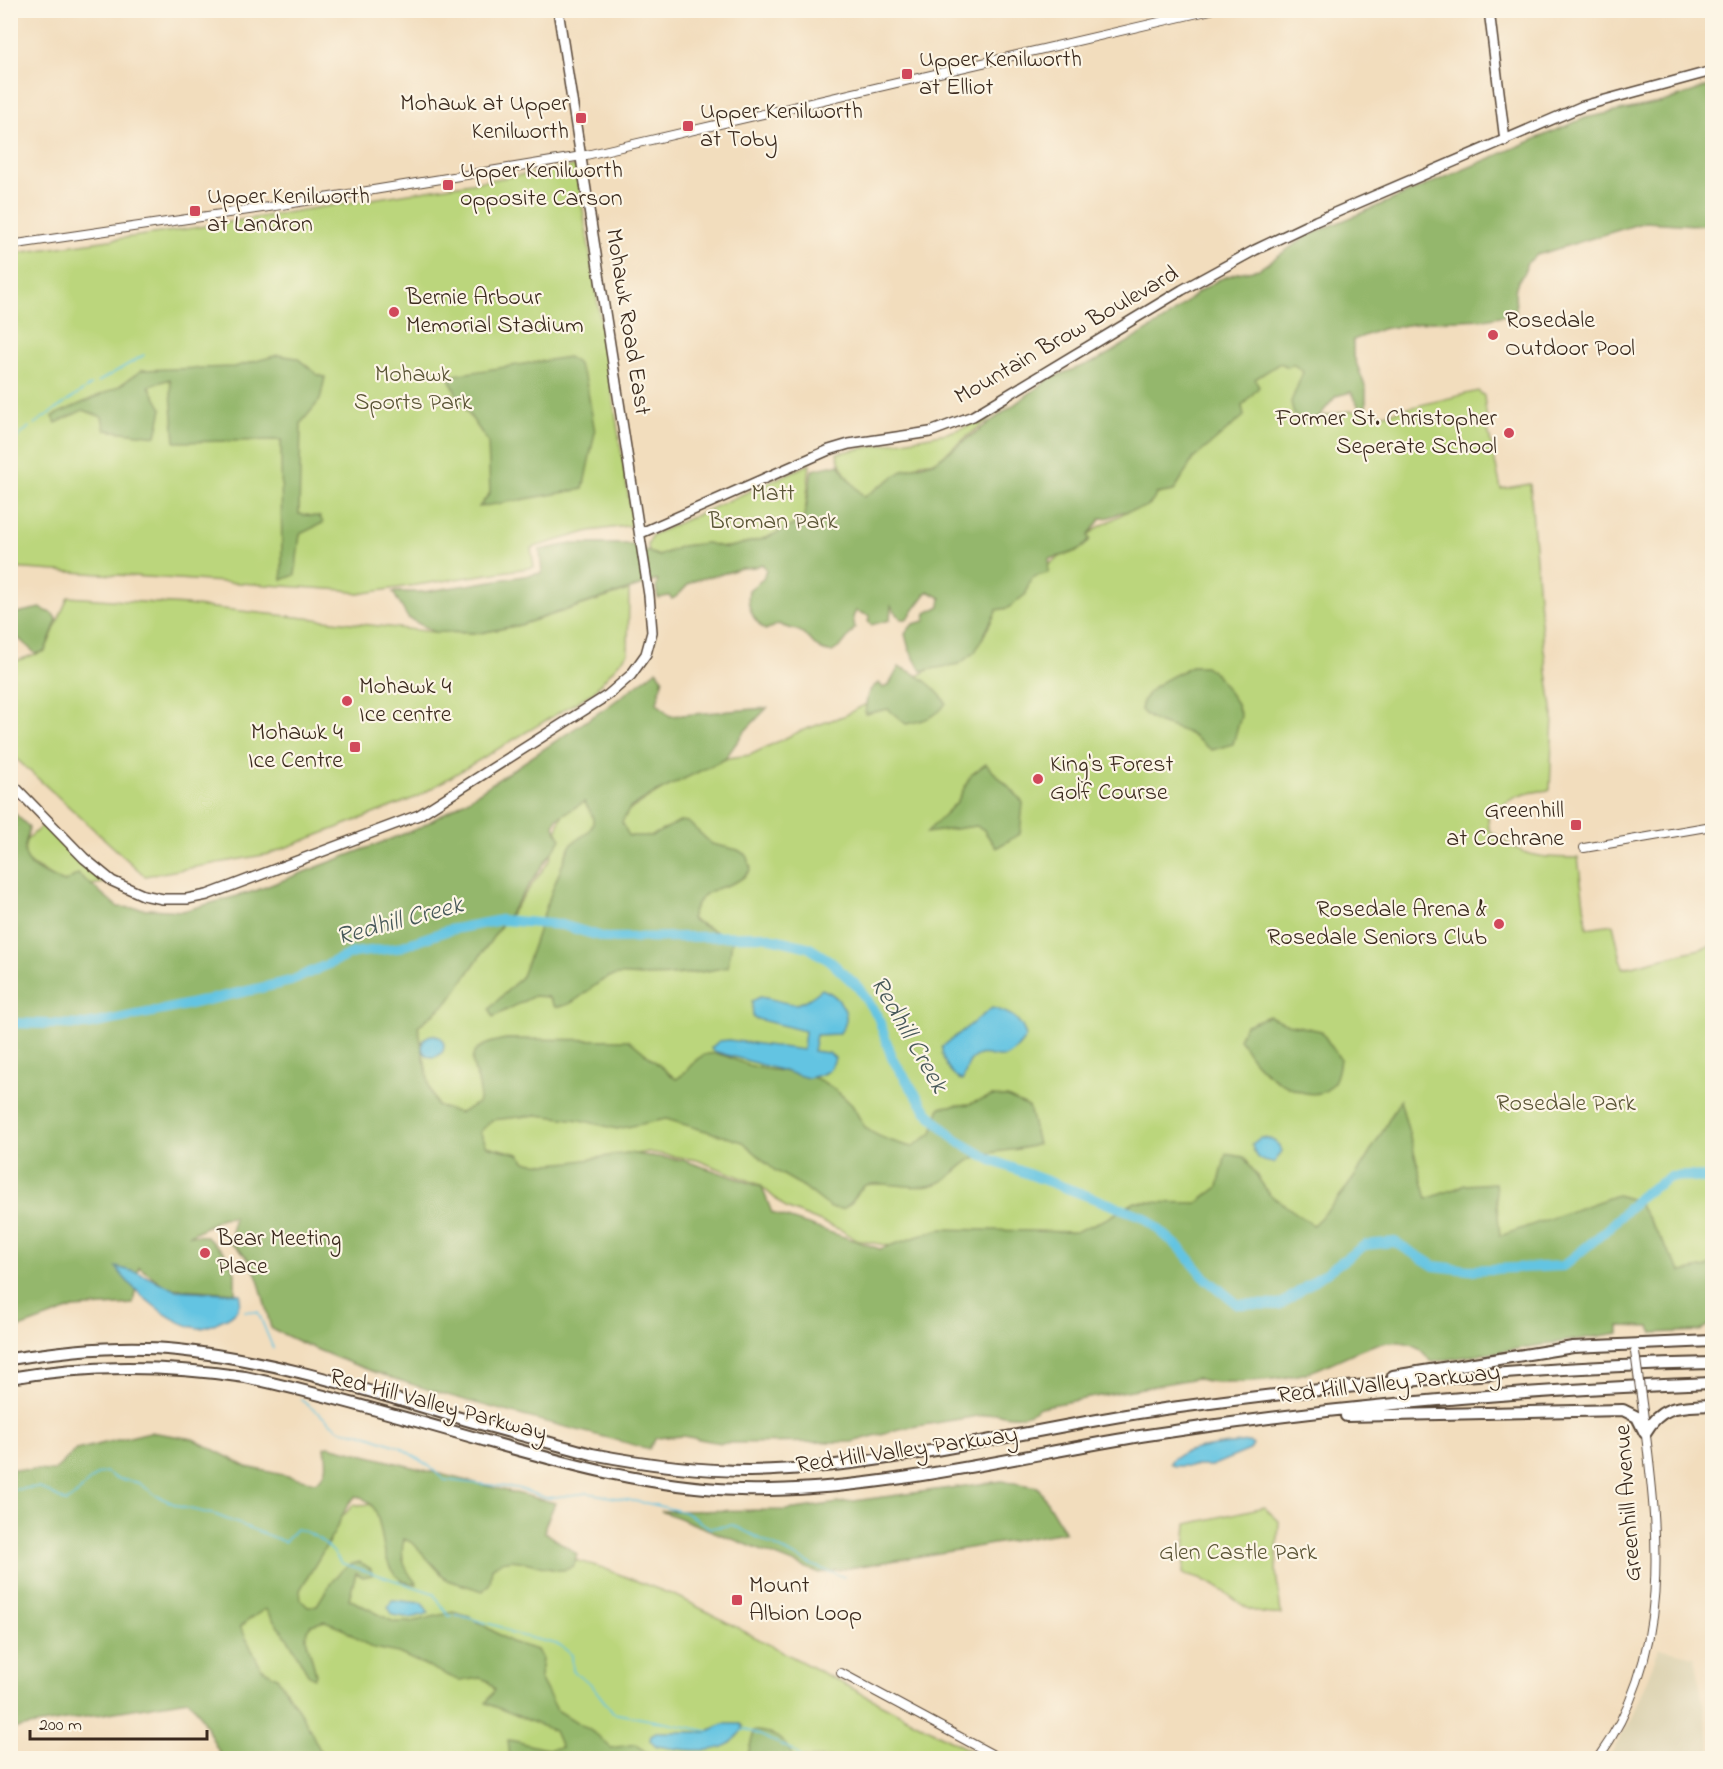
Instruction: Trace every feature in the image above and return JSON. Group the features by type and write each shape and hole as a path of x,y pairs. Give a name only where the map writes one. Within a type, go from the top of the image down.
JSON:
{"highway":[{"path":"1364,1385 1392,1376 1534,1352 1713,1341"},
{"name":"Red Hill Valley Parkway","path":"10,1359 98,1350 175,1350 239,1359 347,1385 592,1454 643,1463 748,1471 796,1469 863,1461 1163,1410 1364,1385 1516,1372 1713,1363"},
{"name":"Red Hill Valley Parkway","path":"10,1378 50,1371 132,1366 198,1370 245,1377 622,1476 696,1487 738,1490 842,1486 1151,1435 1289,1416 1511,1393 1713,1383"},
{"path":"1645,1433 1653,1419 1664,1411 1713,1405"},
{"path":"1289,1416 1309,1418 1623,1410 1637,1417 1645,1433"}],"main road":[{"name":"Mohawk Road East","path":"558,10 641,533"},
{"path":"1489,10 1505,141"},
{"name":"Mountain Brow Boulevard","path":"641,533 829,450 849,444 930,432 972,416 1255,249 1583,106 1713,71"},
{"path":"10,782 84,858 112,880 142,895 163,899 187,899 207,895 419,815 608,695 631,675 645,654 652,632 641,533"}],"street":[{"path":"10,245 280,206 582,156 1211,10"},
{"path":"1584,848 1713,826"},
{"name":"Greenhill Avenue","path":"1599,1758 1612,1739 1629,1703 1649,1641 1657,1558 1635,1347"},
{"path":"841,1672 999,1758"}],"shaded area":[{"path":"1659,1648 1695,1656 1712,1758 1608,1758 1632,1719"}],"green space":[{"path":"1712,85 1712,226 1645,222 1537,255 1526,264 1525,273 1516,286 1516,313 1485,319 1432,321 1382,329 1353,340 1353,354 1366,389 1366,408 1359,407 1351,392 1336,396 1317,419 1302,419 1294,415 1291,402 1303,372 1293,364 1288,367 1280,363 1255,379 1259,387 1242,406 1244,416 1193,459 1174,491 1156,494 1154,500 1146,507 1101,518 1088,536 1090,539 1082,548 1049,559 1048,573 1032,579 1026,594 1008,608 997,610 975,652 959,664 921,671 909,649 905,634 913,624 925,621 926,613 940,606 941,598 928,591 907,619 901,619 891,606 890,620 871,625 868,621 870,616 856,611 853,617 855,628 841,646 832,652 819,648 800,631 779,624 765,630 753,617 748,602 749,590 763,579 766,569 762,564 694,581 672,599 669,596 658,598 656,588 658,580 520,625 480,633 434,632 408,618 393,592 423,592 542,573 540,550 571,544 629,544 659,556 682,546 707,543 726,548 766,538 800,522 805,516 812,470 839,464 864,497 904,470 936,461 1051,378 1098,360 1165,320 1197,293 1218,280 1237,273 1259,269 1307,236 1585,118 1663,102"},
{"name":"Mohawk Sports Park","path":"576,166 633,525 590,531 531,548 534,567 358,594 344,590 11,568 10,254 174,231"},
{"path":"278,355 297,358 318,375 325,377 320,400 301,423 299,514 320,517 323,523 300,534 295,575 282,580 281,440 175,442 170,379 149,386 162,409 156,436 105,430 102,417 83,410 56,423 52,416 116,388 142,370 234,367"},
{"name":"Rosedale Park","path":"1292,356 1313,375 1318,417 1349,411 1384,414 1478,391 1484,396 1488,430 1501,489 1530,484 1542,636 1553,715 1550,790 1524,794 1502,805 1488,817 1489,830 1511,846 1530,854 1578,858 1587,928 1613,924 1623,968 1712,946 1712,1279 1307,1227 891,1246 856,1240 841,1230 786,1208 760,1185 697,1160 648,1152 574,1164 514,1169 442,1116 423,1073 418,1026 439,1010 483,945 506,920 550,860 560,819 569,805 597,793 623,814 674,782 728,758 750,755 798,732 846,715 981,641 998,608 1040,570 1078,545 1097,528 1160,493 1151,432"},
{"path":"568,357 577,363 586,381 595,432 583,489 479,507 490,493 488,442 461,403 448,376"},
{"path":"1008,404 936,461 921,463 864,497 841,466 837,453 947,433 968,426"},
{"name":"Matt Broman Park","path":"810,464 805,516 790,527 769,537 736,546 691,545 659,556 649,553 648,545 652,535"},
{"path":"629,590 628,653 592,693 417,797 269,854 145,876 11,754 10,663 45,651 68,597 186,605 434,632 480,633 520,625"},
{"path":"40,608 53,614 57,620 45,651 36,654 18,638 11,639 11,612 12,614"},
{"path":"1192,666 1205,666 1217,675 1236,702 1241,716 1233,744 1212,750 1188,733 1157,722 1141,710 1143,702 1153,688"},
{"path":"899,667 919,677 937,691 946,703 939,712 924,720 906,724 888,709 865,714 867,696 871,689 879,683 883,688 889,685"},
{"path":"657,670 663,678 657,703 670,716 767,708 744,732 725,759 651,795 630,808 622,822 629,836 651,836 681,821 688,822 712,844 738,850 746,855 751,869 735,882 702,897 691,919 718,933 733,935 728,967 676,975 616,975 600,982 569,1004 555,1007 548,997 534,996 493,1017 490,1009 522,976 571,845 587,833 593,823 593,817 584,802 557,818 554,826 561,839 449,1001 418,1026 430,1090 437,1106 460,1113 478,1103 480,1092 473,1056 477,1050 487,1044 506,1039 629,1040 676,1079 695,1061 708,1054 725,1056 752,1066 814,1078 849,1102 864,1126 870,1131 888,1140 912,1147 932,1133 940,1107 969,1104 992,1096 1007,1097 1029,1107 1038,1144 976,1157 943,1181 929,1186 865,1185 852,1202 843,1209 831,1208 804,1187 774,1170 743,1142 666,1119 617,1129 580,1120 537,1115 492,1120 480,1132 487,1146 519,1154 526,1162 548,1164 627,1153 683,1160 762,1187 772,1213 880,1249 940,1229 1075,1232 1108,1218 1135,1202 1197,1203 1218,1187 1226,1154 1244,1157 1269,1194 1313,1225 1351,1181 1372,1150 1400,1100 1427,1199 1465,1185 1495,1183 1500,1236 1617,1195 1637,1201 1681,1272 1707,1267 1712,1261 1712,1323 1700,1331 1653,1333 1650,1327 1619,1326 1619,1333 1431,1362 1415,1346 1401,1342 1387,1342 1359,1350 1319,1369 1296,1375 1234,1382 1206,1381 1197,1378 1040,1407 1024,1415 1008,1416 996,1413 899,1429 852,1442 720,1443 683,1436 656,1438 649,1449 408,1383 315,1349 271,1328 254,1270 248,1259 231,1244 233,1217 222,1218 190,1235 205,1236 224,1252 235,1272 235,1293 168,1288 139,1267 133,1304 74,1308 11,1331 10,809 29,827 25,854 27,860 38,870 65,882 78,874 118,907 183,911 255,891 419,828 464,802 610,705"},
{"path":"986,764 1023,803 1020,834 996,848 983,829 976,826 926,833 957,802 971,775"},
{"path":"43,825 104,883 71,888 12,853"},
{"path":"1269,1016 1288,1024 1321,1031 1340,1059 1334,1082 1326,1090 1317,1094 1294,1089 1271,1076 1253,1059 1239,1039 1246,1025"},
{"path":"150,1432 193,1439 247,1467 315,1482 325,1471 327,1463 325,1447 329,1446 555,1503 545,1526 545,1532 577,1554 574,1565 557,1570 513,1560 502,1562 492,1568 490,1583 483,1591 447,1580 413,1543 404,1539 402,1552 404,1563 417,1584 401,1579 391,1570 386,1557 376,1513 369,1502 356,1496 348,1504 334,1533 300,1590 301,1600 308,1607 317,1605 340,1572 360,1562 371,1569 372,1575 363,1577 356,1573 349,1599 394,1622 411,1622 453,1612 470,1617 511,1642 537,1650 542,1658 540,1678 557,1710 596,1734 611,1748 636,1744 653,1758 510,1758 508,1740 548,1749 561,1747 554,1731 486,1703 495,1690 488,1681 480,1678 460,1681 398,1653 370,1647 340,1627 325,1621 311,1625 307,1630 306,1638 316,1674 314,1678 308,1674 288,1639 265,1609 240,1626 261,1668 277,1677 305,1720 324,1758 222,1758 198,1711 188,1700 11,1729 11,1469 54,1471 76,1450"},
{"path":"1002,1481 1038,1487 1065,1532 819,1573 661,1511 787,1510"},
{"path":"376,1504 600,1567 681,1598 984,1758 325,1758 257,1676 230,1622 296,1568 353,1505"},
{"name":"Glen Castle Park","path":"1264,1507 1279,1521 1276,1571 1281,1614 1268,1614 1249,1609 1210,1583 1183,1574 1187,1524"},
{"path":"754,1731 778,1738 787,1746 793,1758 747,1758"}],"water":[{"path":"822,989 840,1002 846,1015 846,1021 838,1034 816,1035 813,1051 829,1053 835,1058 825,1073 808,1078 713,1051 711,1048 719,1041 729,1040 803,1050 805,1031 753,1018 752,1001 760,997 797,1004"},
{"path":"992,1008 1014,1017 1024,1030 1026,1037 1009,1055 996,1057 978,1055 971,1060 962,1081 947,1066 942,1047"},
{"path":"429,1035 437,1035 444,1042 444,1050 437,1057 429,1057 422,1050 422,1042"},
{"path":"1260,1138 1273,1141 1282,1151 1274,1163 1262,1160 1254,1152 1252,1144"},
{"path":"116,1267 139,1273 176,1290 241,1294 238,1308 225,1319 209,1326 198,1328 187,1325 175,1320 152,1304 131,1285"},
{"path":"1249,1442 1253,1445 1250,1450 1211,1466 1174,1466 1170,1463 1182,1453 1193,1450"},
{"path":"392,1600 422,1603 429,1613 411,1618 393,1615 388,1607"},
{"path":"723,1724 740,1724 743,1727 736,1738 717,1749 692,1750 655,1746 650,1740 651,1735 656,1732 706,1732"}],"waterway":[{"path":"98,382 144,355"},
{"path":"34,424 91,385"},
{"path":"10,449 13,442 29,427"},
{"name":"Redhill Creek","path":"10,1023 86,1025 168,1009 291,981 353,953 397,948 449,930 501,920 562,925 606,938 762,936 808,947 830,961 858,987 878,1017 892,1058 927,1112 956,1140 991,1160 1144,1217 1182,1250 1205,1278 1237,1304 1280,1305 1365,1245 1395,1242 1434,1266 1469,1270 1563,1266 1602,1234 1643,1194 1670,1177 1690,1176 1712,1180"},
{"path":"245,1311 258,1312 273,1348"},
{"path":"300,1399 340,1430 360,1433 400,1447 429,1466 444,1480 517,1488 546,1498 588,1493 684,1512 710,1528 733,1525 814,1566 844,1577"},
{"path":"10,1490 39,1487 66,1502 77,1495 95,1477 106,1472 115,1478 139,1483 157,1496 181,1507 216,1515 285,1542 296,1529 303,1531 322,1541 341,1563 433,1593 449,1616 458,1615 501,1627 510,1633 560,1645 572,1655 573,1671 591,1684 613,1713 708,1731"},
{"path":"741,1731 746,1729 791,1749 802,1758"}],"place":[{"name":"Upper Kenilworth at Elliot","path":"907,74"},
{"name":"Mohawk at Upper Kenilworth","path":"581,118"},
{"name":"Upper Kenilworth at Toby","path":"688,126"},
{"name":"Upper Kenilworth opposite Carson","path":"448,185"},
{"name":"Upper Kenilworth at Landron","path":"195,211"},
{"name":"Bernie Arbour Memorial Stadium","path":"394,312"},
{"name":"Rosedale Outdoor Pool","path":"1493,335"},
{"name":"Former St. Christopher Seperate School","path":"1509,433"},
{"name":"Mohawk 4 Ice centre","path":"347,701"},
{"name":"Mohawk 4 Ice Centre","path":"355,747"},
{"name":"King's Forest Golf Course","path":"1038,779"},
{"name":"Greenhill at Cochrane","path":"1576,825"},
{"name":"Rosedale Arena & Rosedale Seniors Club","path":"1499,924"},
{"name":"Bear Meeting Place","path":"205,1253"},
{"name":"Mount Albion Loop","path":"737,1600"}]}
